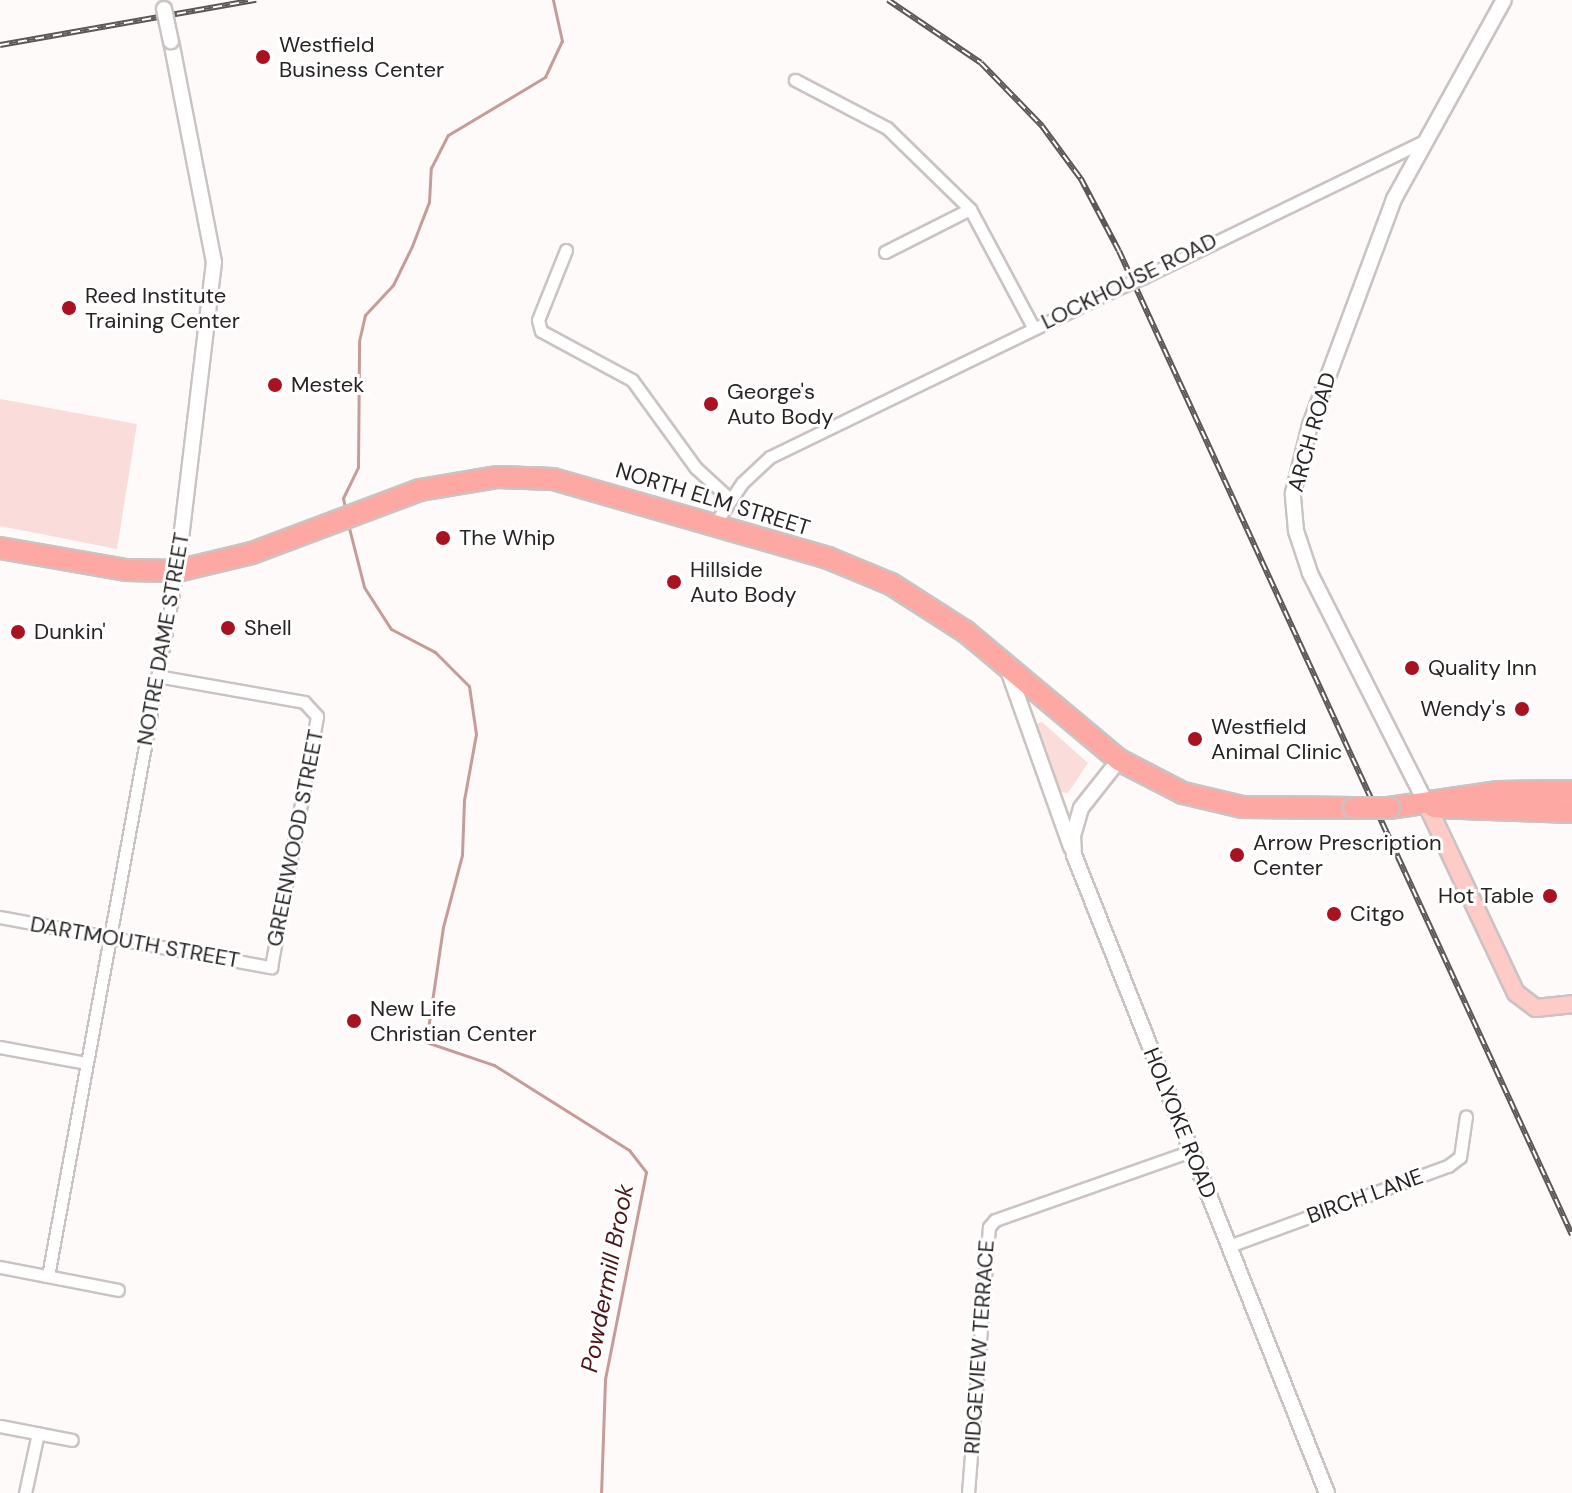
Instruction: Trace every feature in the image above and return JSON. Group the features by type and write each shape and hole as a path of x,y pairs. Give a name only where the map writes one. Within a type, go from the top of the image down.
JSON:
{"highway":[{"name":"NORTH ELM STREET","path":"0,548 126,570 177,571 252,553 366,510 461,481 553,479 828,558 891,584 966,632 1119,760 1183,793 1242,807 1389,808 1427,805"},
{"path":"1544,792 1572,783"},
{"path":"1427,805 1499,792 1572,791"},
{"path":"1427,805 1463,812 1572,812"}],"main road":[{"path":"1427,805 1516,993 1536,1008 1572,1004"}],"street":[{"path":"1422,142 1504,0"},
{"name":"NOTRE DAME STREET","path":"48,1276 177,571 214,272 204,193 163,4"},
{"path":"795,80 887,128 970,209 1033,327"},
{"name":"LOCKHOUSE ROAD","path":"714,525 756,468 784,449 1422,142"},
{"name":"ARCH ROAD","path":"1422,142 1394,199 1329,370 1297,469 1292,501 1310,573 1427,805"},
{"path":"885,252 970,209"},
{"path":"566,250 538,320 541,331 632,380 696,468 731,500"},
{"path":"1008,670 1074,855"},
{"name":"GREENWOOD STREET","path":"157,676 299,701 314,710 317,728 271,967"},
{"name":"HOLYOKE ROAD","path":"1119,760 1081,808 1073,836 1074,855 1327,1493"},
{"name":"DARTMOUTH STREET","path":"0,917 271,967"},
{"path":"0,1047 86,1063"},
{"name":"BIRCH LANE","path":"1229,1246 1448,1166 1460,1157 1466,1116"},
{"name":"RIDGEVIEW TERRACE","path":"968,1493 989,1227 995,1220 1191,1151"},
{"path":"0,1267 118,1290"},
{"path":"0,1426 72,1440"},
{"path":"25,1493 38,1433"}],"shaded area":[{"path":"0,399 137,424 117,549 0,526"},
{"path":"1042,722 1088,763 1068,793 1061,792 1036,724"}],"waterway":[{"name":"Powdermill Brook","path":"345,508 343,498 358,467 359,341 365,315 393,285 412,246 429,202 431,168 448,135 545,77 562,41 553,0"},
{"name":"Powdermill Brook","path":"348,524 364,587 391,629 435,652 469,686 476,734 464,800 462,855 443,927 426,1042 494,1065 629,1150 646,1172 605,1380 601,1493"}],"railway":[{"path":"0,45 256,0"},
{"path":"888,0 981,63 1042,126 1081,179 1119,251 1572,1235"}],"place":[{"name":"Westfield Business Center","path":"263,57"},
{"name":"Reed Institute Training Center","path":"69,308"},
{"name":"Mestek","path":"275,385"},
{"name":"George's Auto Body","path":"711,404"},
{"name":"The Whip","path":"443,538"},
{"name":"Hillside Auto Body","path":"674,582"},
{"name":"Shell","path":"228,628"},
{"name":"Dunkin'","path":"18,632"},
{"name":"Quality Inn","path":"1412,668"},
{"name":"Wendy's","path":"1522,709"},
{"name":"Westfield Animal Clinic","path":"1195,739"},
{"name":"Arrow Prescription Center","path":"1237,855"},
{"name":"Hot Table","path":"1550,896"},
{"name":"Citgo","path":"1334,914"},
{"name":"New Life Christian Center","path":"354,1021"}]}
